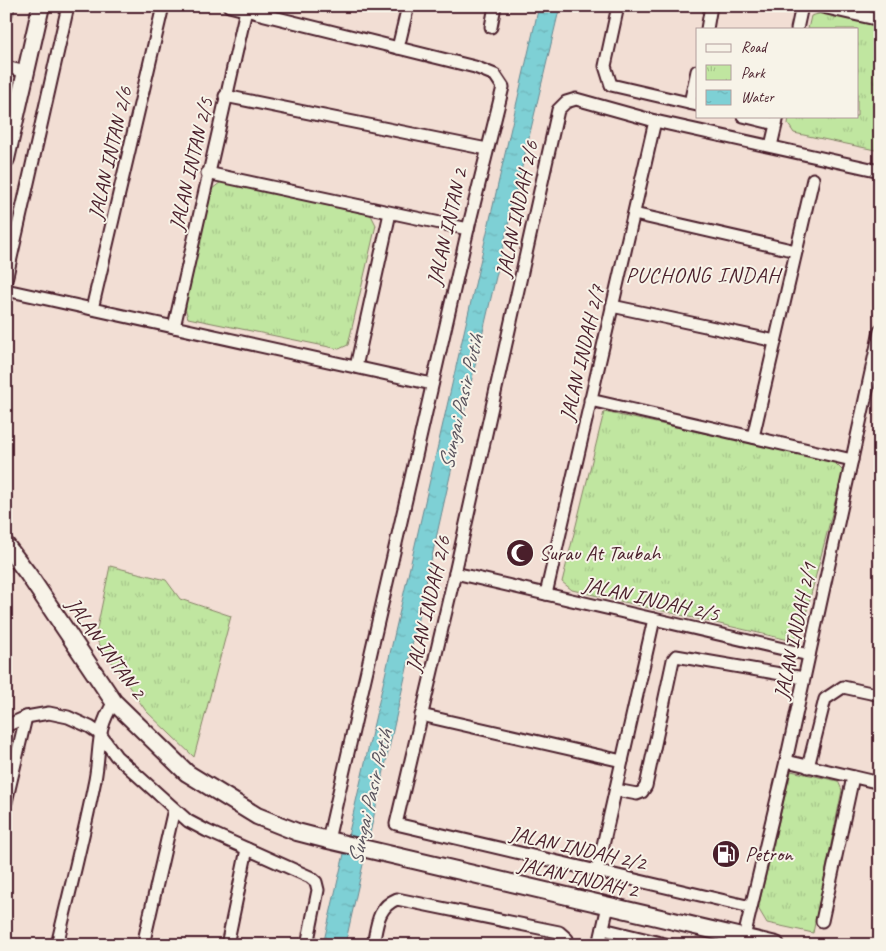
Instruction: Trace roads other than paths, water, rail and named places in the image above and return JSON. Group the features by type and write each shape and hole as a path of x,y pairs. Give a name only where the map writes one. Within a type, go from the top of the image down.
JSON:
{"street":[{"path":"6,14 8,6"},
{"path":"6,160 41,6"},
{"path":"6,280 68,6"},
{"name":"JALAN INTAN 2/6","path":"92,309 164,6"},
{"path":"229,6 398,48 408,6"},
{"path":"490,27 495,6"},
{"path":"618,6 605,66 612,84 694,104 696,82"},
{"path":"706,28 712,6"},
{"path":"797,28 802,6"},
{"path":"818,6 880,20"},
{"name":"JALAN INTAN 2/5","path":"174,327 207,174 246,10"},
{"name":"JALAN INTAN 2","path":"335,842 432,384 503,87 494,74 475,67 398,48"},
{"path":"6,67 26,72"},
{"path":"225,96 487,149"},
{"name":"JALAN INDAH 2/6","path":"396,824 455,573 558,110 566,102 576,99 655,121"},
{"path":"760,118 777,120 771,146"},
{"path":"655,121 880,171"},
{"name":"JALAN INDAH 2/7","path":"546,594 655,121"},
{"path":"207,174 468,229"},
{"path":"753,437 813,179"},
{"path":"356,368 390,213"},
{"path":"634,214 796,251"},
{"path":"6,290 432,384"},
{"path":"612,306 775,341"},
{"name":"JALAN INDAH 2/1","path":"744,937 786,761 880,332"},
{"path":"590,400 852,460"},
{"name":"JALAN INTAN 2","path":"6,545 28,574 114,702 187,773 257,816 296,832 370,850"},
{"name":"JALAN INDAH 2/5","path":"455,573 809,655"},
{"path":"597,872 654,619"},
{"path":"616,790 637,794 642,792 646,786 673,660 676,656 804,678"},
{"path":"808,767 824,699 843,687 880,695"},
{"path":"57,945 96,777 100,734 114,702"},
{"path":"6,726 26,717 49,713 68,717 90,727 100,734 116,756 188,820 207,832 310,876 316,882 318,890 307,945"},
{"path":"421,715 622,761"},
{"path":"6,802 26,717"},
{"path":"786,761 880,784"},
{"path":"822,921 853,777"},
{"path":"143,945 174,809"},
{"name":"JALAN INDAH 2/2","path":"396,824 751,907"},
{"path":"227,945 248,849"},
{"name":"JALAN INDAH 2","path":"370,850 776,945"},
{"path":"373,945 381,910 388,903 396,899 560,932 568,939 566,945"},
{"path":"599,945 608,906"},
{"path":"603,929 669,945"}],"water":[{"name":"Sungai Pasir Putih","path":"539,6 560,6 469,391 345,945 323,945"}],"place":[{"name":"Surau At Taubah","path":"520,553"},
{"name":"Petron","path":"726,854"}],"district":[{"name":"PUCHONG INDAH","path":"703,274"}]}
